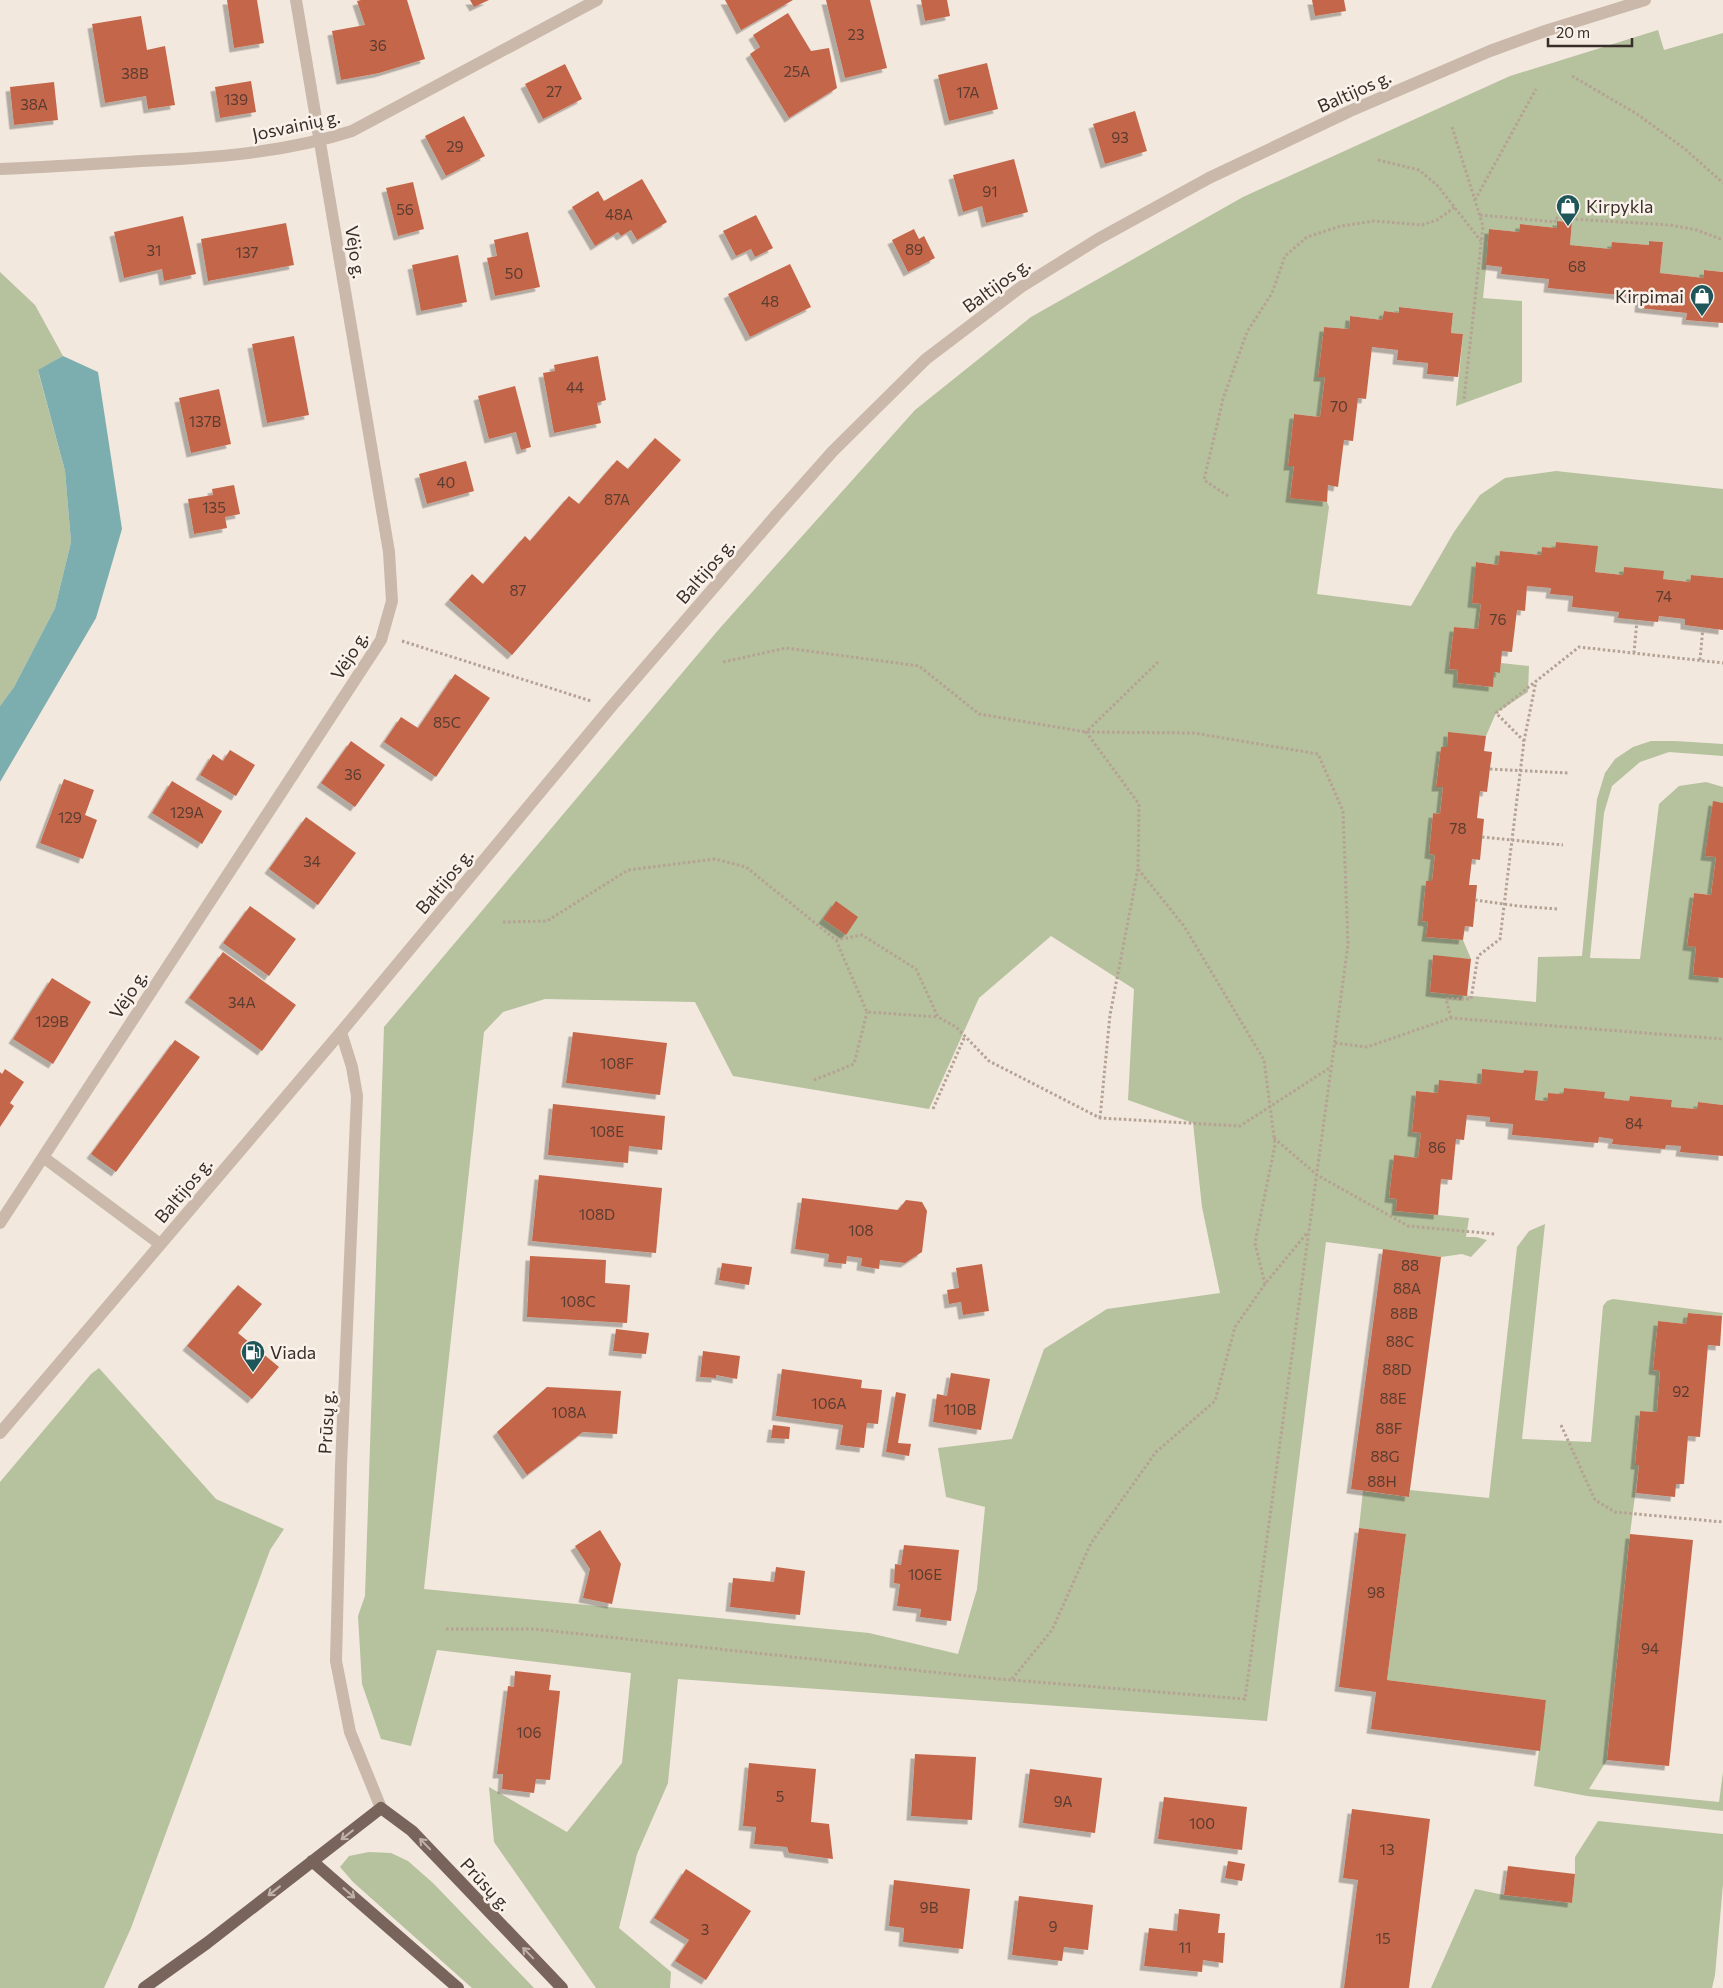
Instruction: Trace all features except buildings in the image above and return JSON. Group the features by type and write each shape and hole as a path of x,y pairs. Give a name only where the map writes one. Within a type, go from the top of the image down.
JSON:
{"main road":[{"path":"144,1988 206,1944 381,1808"},
{"name":"Prūsų g.","path":"381,1808 412,1831 562,1988"},
{"path":"312,1861 458,1988"}],"street":[{"name":"Vėjo g.","path":"0,1223 375,648 382,634 392,601 389,552 296,0"},
{"name":"Josvainių g.","path":"0,169 189,159 273,150 321,141 352,131 597,0"},
{"name":"Baltijos g.","path":"0,1433 341,1032 611,707 833,451 926,359 1021,287 1098,239 1209,178 1350,111 1490,51 1544,31 1645,0"},
{"name":"Prūsų g.","path":"341,1032 352,1067 357,1096 341,1466 336,1661 350,1732 381,1808"},
{"path":"43,1157 160,1244"}],"path":[{"path":"1572,76 1637,114 1685,149 1723,183"},
{"path":"1475,201 1536,89"},
{"path":"1452,127 1483,226 1464,400"},
{"path":"1378,160 1419,170 1436,185 1481,241"},
{"path":"1228,496 1204,480 1223,399 1247,332 1272,293 1285,256 1307,237 1341,226 1374,221 1422,225 1438,220 1455,208"},
{"path":"1480,215 1555,222 1555,218 1569,221 1670,225 1697,230 1723,240"},
{"path":"1634,652 1637,620"},
{"path":"1700,660 1704,627"},
{"path":"382,634 611,707"},
{"path":"1524,741 1496,713 1579,647 1723,663"},
{"path":"446,1629 534,1629 1012,1680 1245,1699 1348,946 1343,812 1318,754 1194,733 1086,732 979,714 920,666 786,648 723,662"},
{"path":"1086,732 1158,662"},
{"path":"1451,1018 1446,999 1471,999 1478,956 1500,939 1524,741 1536,681"},
{"path":"1086,732 1139,804 1138,869 1110,1015 1100,1118"},
{"path":"1490,769 1569,773"},
{"path":"1482,837 1563,845"},
{"path":"503,922 547,921 628,870 715,859 746,867 836,940 867,1012 854,1064 814,1080"},
{"path":"1138,869 1184,926 1264,1060 1275,1145 1255,1243 1265,1284"},
{"path":"1476,900 1504,905 1557,909"},
{"path":"836,940 862,935 916,969 938,1017"},
{"path":"867,1012 938,1017 956,1027 989,1061 1100,1118 1240,1126 1332,1067"},
{"path":"1335,1043 1368,1047 1451,1018 1723,1039"},
{"path":"933,1110 966,1036"},
{"path":"1274,1137 1316,1175 1408,1226 1495,1234"},
{"path":"1012,1680 1052,1630 1091,1543 1156,1452 1215,1401 1236,1327 1265,1284 1309,1232"},
{"path":"1561,1425 1595,1500 1614,1512 1723,1522"}],"green space":[{"path":"1658,30 1664,50 1723,33 1723,272 1705,270 1704,278 1660,273 1663,242 1649,241 1649,245 1613,242 1611,249 1570,245 1572,222 1558,221 1557,228 1520,224 1519,232 1490,229 1483,298 1522,301 1522,382 1456,406 1463,334 1451,333 1453,313 1400,307 1399,313 1384,311 1382,320 1350,316 1349,329 1324,327 1318,377 1325,377 1320,417 1294,414 1288,466 1294,466 1290,497 1327,502 1329,507 1317,594 1411,606 1454,532 1480,495 1505,478 1556,471 1723,489 1723,578 1691,575 1690,582 1663,579 1624,567 1623,575 1595,572 1597,546 1556,542 1555,548 1542,547 1541,555 1500,551 1498,565 1477,562 1472,603 1481,604 1478,629 1454,627 1449,669 1458,670 1457,683 1492,687 1494,672 1500,673 1501,663 1529,666 1528,692 1496,713 1486,736 1448,733 1447,747 1441,747 1436,786 1443,787 1440,814 1433,813 1429,854 1435,855 1432,881 1426,881 1422,921 1428,922 1427,937 1463,940 1471,959 1433,956 1430,992 1536,1002 1538,957 1582,956 1597,799 1605,773 1615,759 1633,747 1651,741 1723,744 1723,756 1669,752 1640,762 1612,786 1604,813 1590,958 1640,959 1659,804 1679,786 1706,782 1723,787 1723,803 1713,802 1706,856 1716,857 1711,895 1694,893 1687,945 1696,947 1693,974 1723,978 1723,1105 1698,1102 1697,1109 1671,1107 1672,1100 1630,1096 1629,1101 1604,1098 1604,1092 1564,1088 1563,1094 1548,1093 1547,1101 1535,1100 1537,1071 1524,1070 1523,1073 1482,1070 1481,1084 1440,1080 1438,1093 1416,1091 1412,1132 1421,1133 1418,1158 1394,1156 1389,1198 1397,1199 1397,1211 1469,1218 1466,1237 1487,1240 1471,1257 1462,1254 1441,1257 1326,1242 1267,1721 678,1679 668,1783 637,1854 619,1928 671,1972 670,1988 596,1988 494,1842 489,1787 567,1832 622,1763 631,1673 437,1650 411,1746 381,1739 362,1684 358,1616 365,1596 384,1027 720,628 915,410 1031,317 1243,197 1510,76","holes":["1051,936 1134,989 1128,1100 1193,1123 1202,1207 1220,1293 1107,1309 1044,1349 1012,1439 938,1448 946,1497 985,1507 977,1589 958,1654 869,1633 424,1589 484,1032 503,1012 545,999 695,1002 733,1076 929,1109 979,998"]},
{"path":"0,272 35,305 63,356 38,371 65,471 71,542 55,608 14,687 0,706"},
{"path":"1545,1224 1522,1439 1591,1442 1603,1306 1607,1301 1613,1299 1723,1313 1722,1316 1688,1313 1686,1324 1658,1321 1653,1370 1660,1371 1657,1412 1640,1411 1635,1464 1639,1465 1630,1534 1607,1760 1589,1789 1719,1802 1723,1772 1723,1811 1587,1796 1534,1786 1546,1700 1387,1680 1406,1534 1359,1528 1363,1491 1409,1497 1410,1490 1489,1498 1517,1247 1529,1231"},
{"path":"99,1368 216,1499 284,1529 270,1550 131,1928 104,1988 0,1988 0,1482 91,1374"},
{"path":"1598,1821 1723,1834 1723,1884 1715,1975 1712,1988 1431,1988 1475,1889 1504,1895 1572,1903 1575,1857"},
{"path":"369,1852 391,1853 408,1861 433,1883 534,1988 472,1988 353,1882 340,1867 349,1856"}],"water":[{"path":"63,356 98,372 122,529 96,618 0,782 0,706 14,687 55,608 71,542 65,471 38,370"}],"place":[{"name":"Kirpykla","path":"1568,227"},
{"name":"Kirpimai","path":"1702,317"},
{"name":"Viada","path":"253,1373"}]}
